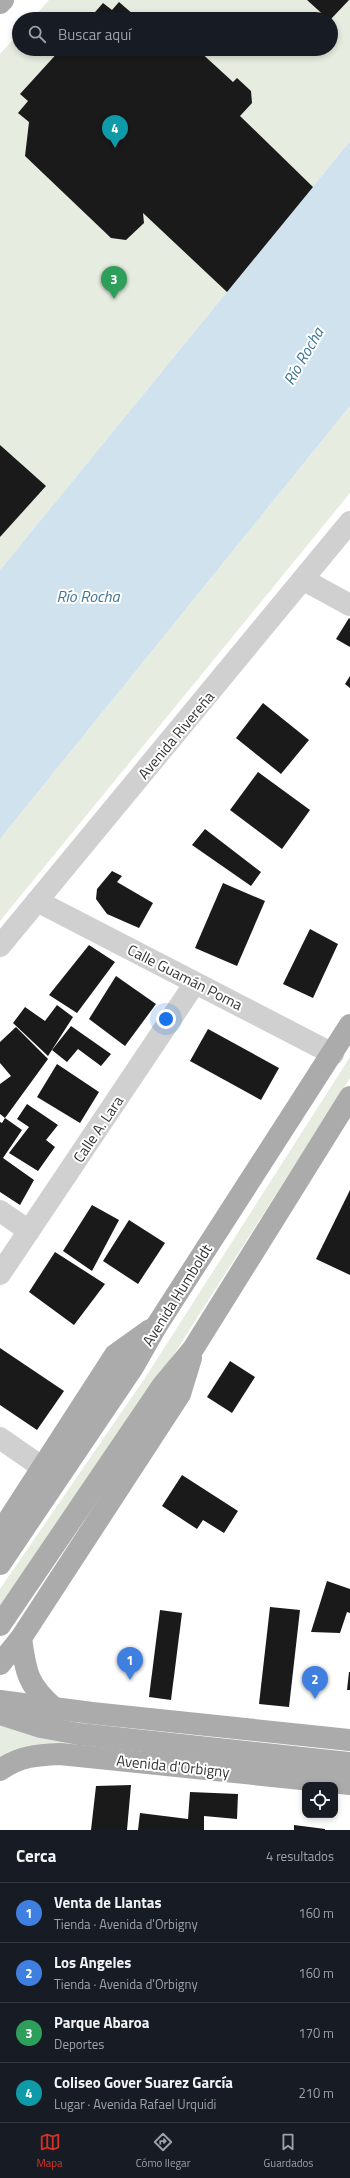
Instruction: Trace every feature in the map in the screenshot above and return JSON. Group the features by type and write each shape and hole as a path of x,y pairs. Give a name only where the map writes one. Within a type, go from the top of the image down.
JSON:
{"main road":[{"path":"0,3 3,0"},
{"name":"Avenida Humboldt","path":"0,1564 133,1366 157,1325 333,1054 350,1025"},
{"path":"0,1625 164,1385 193,1349 350,1097"},
{"path":"0,1532 115,1355 157,1325"},
{"path":"0,1664 21,1638 180,1394 193,1349"},
{"path":"21,1638 26,1672 42,1697 54,1708"},
{"path":"0,1701 350,1740"},
{"path":"0,1714 41,1727 120,1740 350,1763"},
{"name":"Avenida d'Orbigny","path":"0,1770 8,1765 33,1755 60,1754 350,1784"}],"street":[{"name":"Avenida Rivereña","path":"0,946 304,580 350,522"},
{"path":"304,580 350,605"},
{"name":"Calle Guamán Poma","path":"37,901 333,1054"},
{"name":"Calle A. Lara","path":"0,1274 196,983"},
{"path":"0,1211 29,1231"},
{"path":"0,1438 43,1468"}],"shaded area":[{"path":"49,0 350,0 350,141 0,570 0,54 12,41 12,56 338,56 338,12 38,12"},
{"path":"350,406 350,493 0,921 0,839"},
{"path":"350,1057 350,1078 155,1384 0,1606 0,1589 145,1378"},
{"path":"0,1709 121,1725 118,1753 0,1761"}],"water":[{"name":"Río Rocha","path":"350,141 350,406 0,839 0,570"}],"building":[{"path":"307,0 349,0 338,12 320,12"},
{"path":"119,2 131,12 95,12 103,3 112,10"},
{"path":"55,56 205,56 233,82 237,78 251,91 252,103 240,116 313,187 227,292 143,213 144,223 126,240 111,238 25,156 29,122 18,113 28,101 20,94"},
{"path":"0,445 46,486 0,537"},
{"path":"349,618 350,619 350,647 336,639"},
{"path":"350,676 350,688 345,684"},
{"path":"263,703 309,740 281,774 236,738"},
{"path":"258,772 310,810 282,849 230,810"},
{"path":"205,829 261,872 251,886 192,845"},
{"path":"112,871 122,876 117,882 153,903 139,928 107,914 96,899 97,889"},
{"path":"223,883 265,901 237,966 195,948"},
{"path":"310,929 338,944 313,998 283,984"},
{"path":"89,945 115,962 77,1013 49,995"},
{"path":"116,976 156,1004 125,1046 89,1019"},
{"path":"57,1005 73,1017 48,1056 13,1023 25,1007 45,1021"},
{"path":"71,1026 111,1054 101,1066 78,1049 67,1062 52,1050"},
{"path":"16,1027 48,1059 5,1118 0,1114 0,1084 11,1076 0,1063 0,1042"},
{"path":"208,1029 279,1068 261,1100 190,1061"},
{"path":"57,1064 99,1092 80,1123 37,1097"},
{"path":"27,1104 58,1125 46,1140 55,1147 38,1171 9,1153 29,1127 17,1119"},
{"path":"5,1118 22,1130 3,1158 34,1180 20,1205 0,1192 0,1122 2,1123"},
{"path":"350,1190 350,1275 316,1259"},
{"path":"92,1205 119,1220 92,1271 63,1251"},
{"path":"129,1220 165,1243 138,1284 103,1261"},
{"path":"55,1252 105,1284 74,1325 29,1292"},
{"path":"0,1348 64,1391 37,1430 0,1405"},
{"path":"230,1361 255,1377 232,1413 207,1397"},
{"path":"182,1475 238,1511 224,1533 203,1520 197,1529 162,1506"},
{"path":"327,1581 350,1589 350,1613 347,1612 340,1633 311,1632"},
{"path":"270,1607 300,1610 289,1707 259,1704"},
{"path":"160,1610 182,1613 171,1700 149,1697"},
{"path":"349,1672 350,1690 347,1690"},
{"path":"131,1785 127,1830 91,1830 96,1786"},
{"path":"190,1792 238,1794 237,1819 204,1816 204,1830 138,1830 140,1813 188,1819"},
{"path":"294,1825 325,1829 325,1830 294,1830"}],"place":[{"name":"Coliseo Gover Suarez García","path":"115,148"},
{"name":"Parque Abaroa","path":"114,299"},
{"name":"Venta de Llantas","path":"130,1680"},
{"name":"Los Angeles","path":"315,1699"}]}
